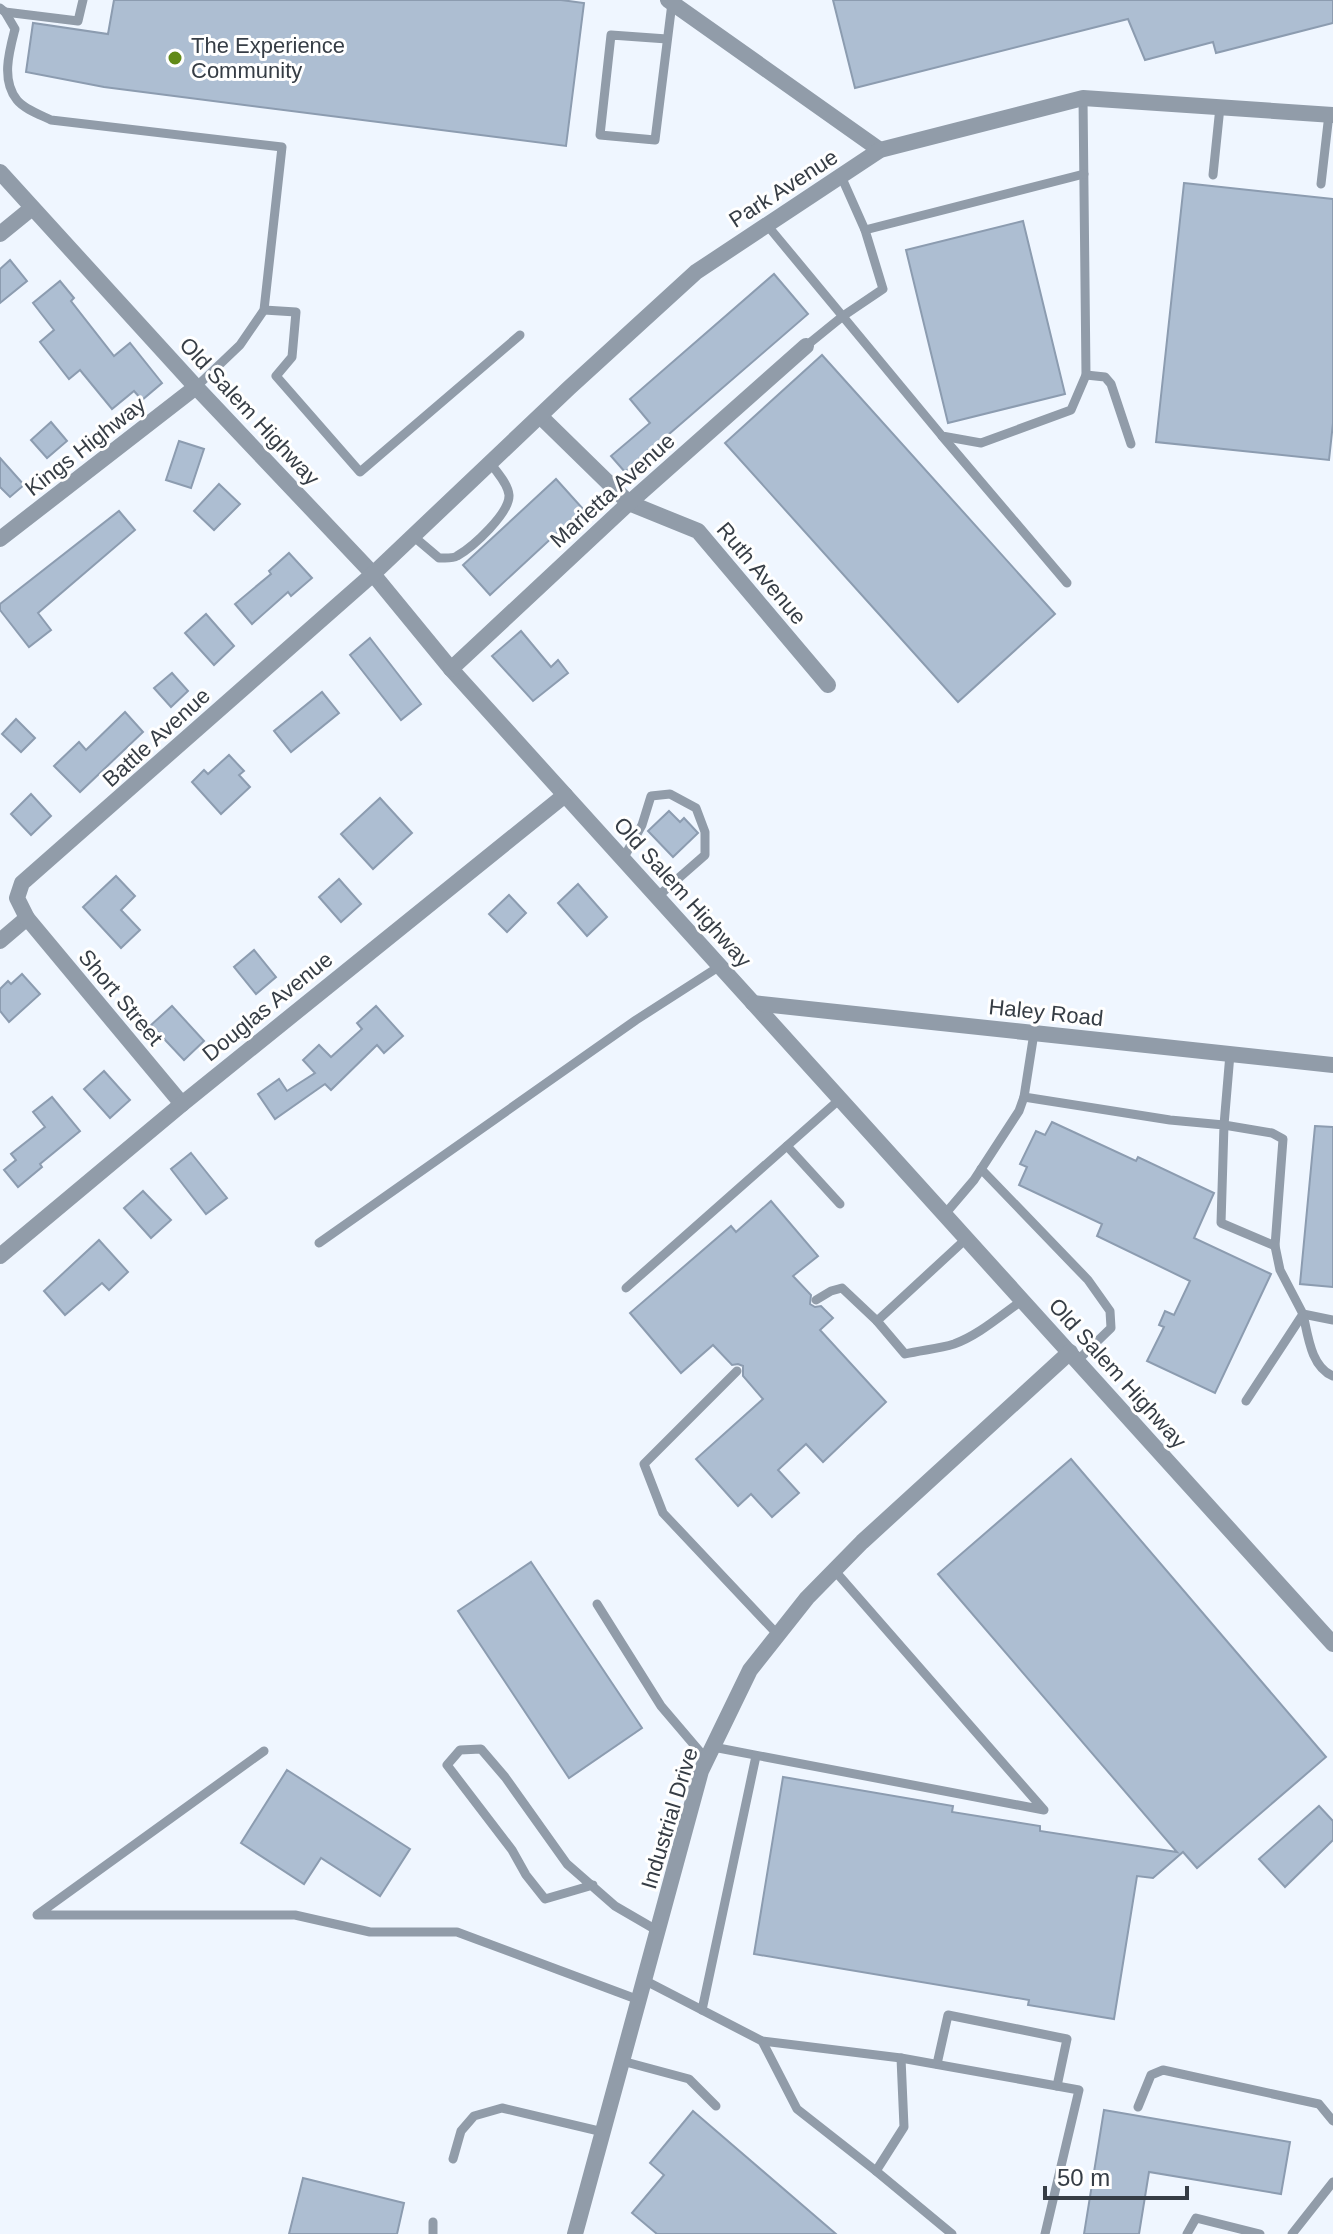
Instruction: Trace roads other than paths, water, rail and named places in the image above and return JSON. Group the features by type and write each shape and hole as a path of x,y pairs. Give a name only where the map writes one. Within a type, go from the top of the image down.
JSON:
{"street":[{"path":"671,1 880,150"},
{"name":"Park Avenue","path":"373,574 696,272 880,150 1083,98 1331,114"},
{"name":"Old Salem Highway","path":"0,172 196,387 373,574 451,669 1333,1644"},
{"path":"0,234 32,208"},
{"name":"Marietta Avenue","path":"451,669 629,503 806,346"},
{"name":"Kings Highway","path":"0,539 196,387"},
{"name":"Ruth Avenue","path":"541,417 629,503 698,531 828,685"},
{"name":"Battle Avenue","path":"27,918 17,898 22,883 373,574"},
{"name":"Douglas Avenue","path":"0,1256 182,1104 565,795"},
{"path":"0,941 27,918"},
{"name":"Short Street","path":"27,918 182,1104"},
{"name":"Haley Road","path":"753,1003 1333,1065"},
{"name":"Industrial Drive","path":"575,2234 701,1771 750,1670 807,1598 862,1542 1074,1356"}],"lane":[{"path":"3,10 78,21 83,0"},
{"path":"667,39 611,35 600,135 655,140 667,39 671,1"},
{"path":"3,10 15,29 7,60 10,86 18,102 51,120 282,147 264,310 240,345 196,387"},
{"path":"942,436 981,443 1071,410 1086,375 1083,98"},
{"path":"1213,175 1220,107"},
{"path":"1321,184 1331,114"},
{"path":"865,230 1084,174"},
{"path":"806,346 883,289 865,230 841,176"},
{"path":"767,225 1067,583"},
{"path":"264,310 296,312 292,357 276,376 360,472 520,335"},
{"path":"1086,375 1105,377 1111,384 1131,444"},
{"path":"413,536 439,558 456,557 492,525 506,510 509,499 508,488 490,462"},
{"path":"623,859 642,825 651,796 670,794 696,808 705,832 705,855 657,897"},
{"path":"319,1243 636,1020 720,966"},
{"path":"945,1214 981,1169 1019,1111 1034,1033"},
{"path":"1230,1054 1221,1223 1275,1246"},
{"path":"1024,1097 1170,1120 1224,1125 1272,1133 1283,1139 1275,1246 1280,1270 1303,1314 1313,1354 1323,1372 1333,1376"},
{"path":"626,1288 840,1099"},
{"path":"787,1146 840,1204"},
{"path":"981,1169 1088,1280 1110,1311 1111,1328 1074,1356"},
{"path":"877,1321 967,1238"},
{"path":"816,1300 842,1288 877,1321 905,1354 951,1345 971,1336 1023,1300"},
{"path":"1303,1314 1333,1320"},
{"path":"1246,1401 1303,1314"},
{"path":"737,1371 644,1464 663,1513 778,1635"},
{"path":"597,1604 661,1706 710,1754 756,1756 1044,1810 835,1571"},
{"path":"593,1885 545,1899 447,1765 460,1750 481,1749 505,1777 567,1864 593,1885 615,1906 658,1931"},
{"path":"264,1751 37,1915 295,1915 370,1932 457,1932 639,2000"},
{"path":"702,2010 756,1756"},
{"path":"644,1980 762,2041 901,2058 1079,2090 1045,2234"},
{"path":"937,2064 948,2015 1067,2039 1057,2086"},
{"path":"762,2041 797,2109 952,2234"},
{"path":"876,2171 904,2127 901,2058"},
{"path":"622,2061 689,2079 716,2106"},
{"path":"1138,2107 1151,2075 1163,2070 1319,2104 1333,2121"},
{"path":"453,2159 461,2131 474,2116 502,2108 603,2132"},
{"path":"1292,2234 1333,2182"},
{"path":"1187,2234 1196,2218 1260,2234"},
{"path":"433,2222 433,2234"}],"place":[{"name":"The Experience Community","path":"175,58"}]}
